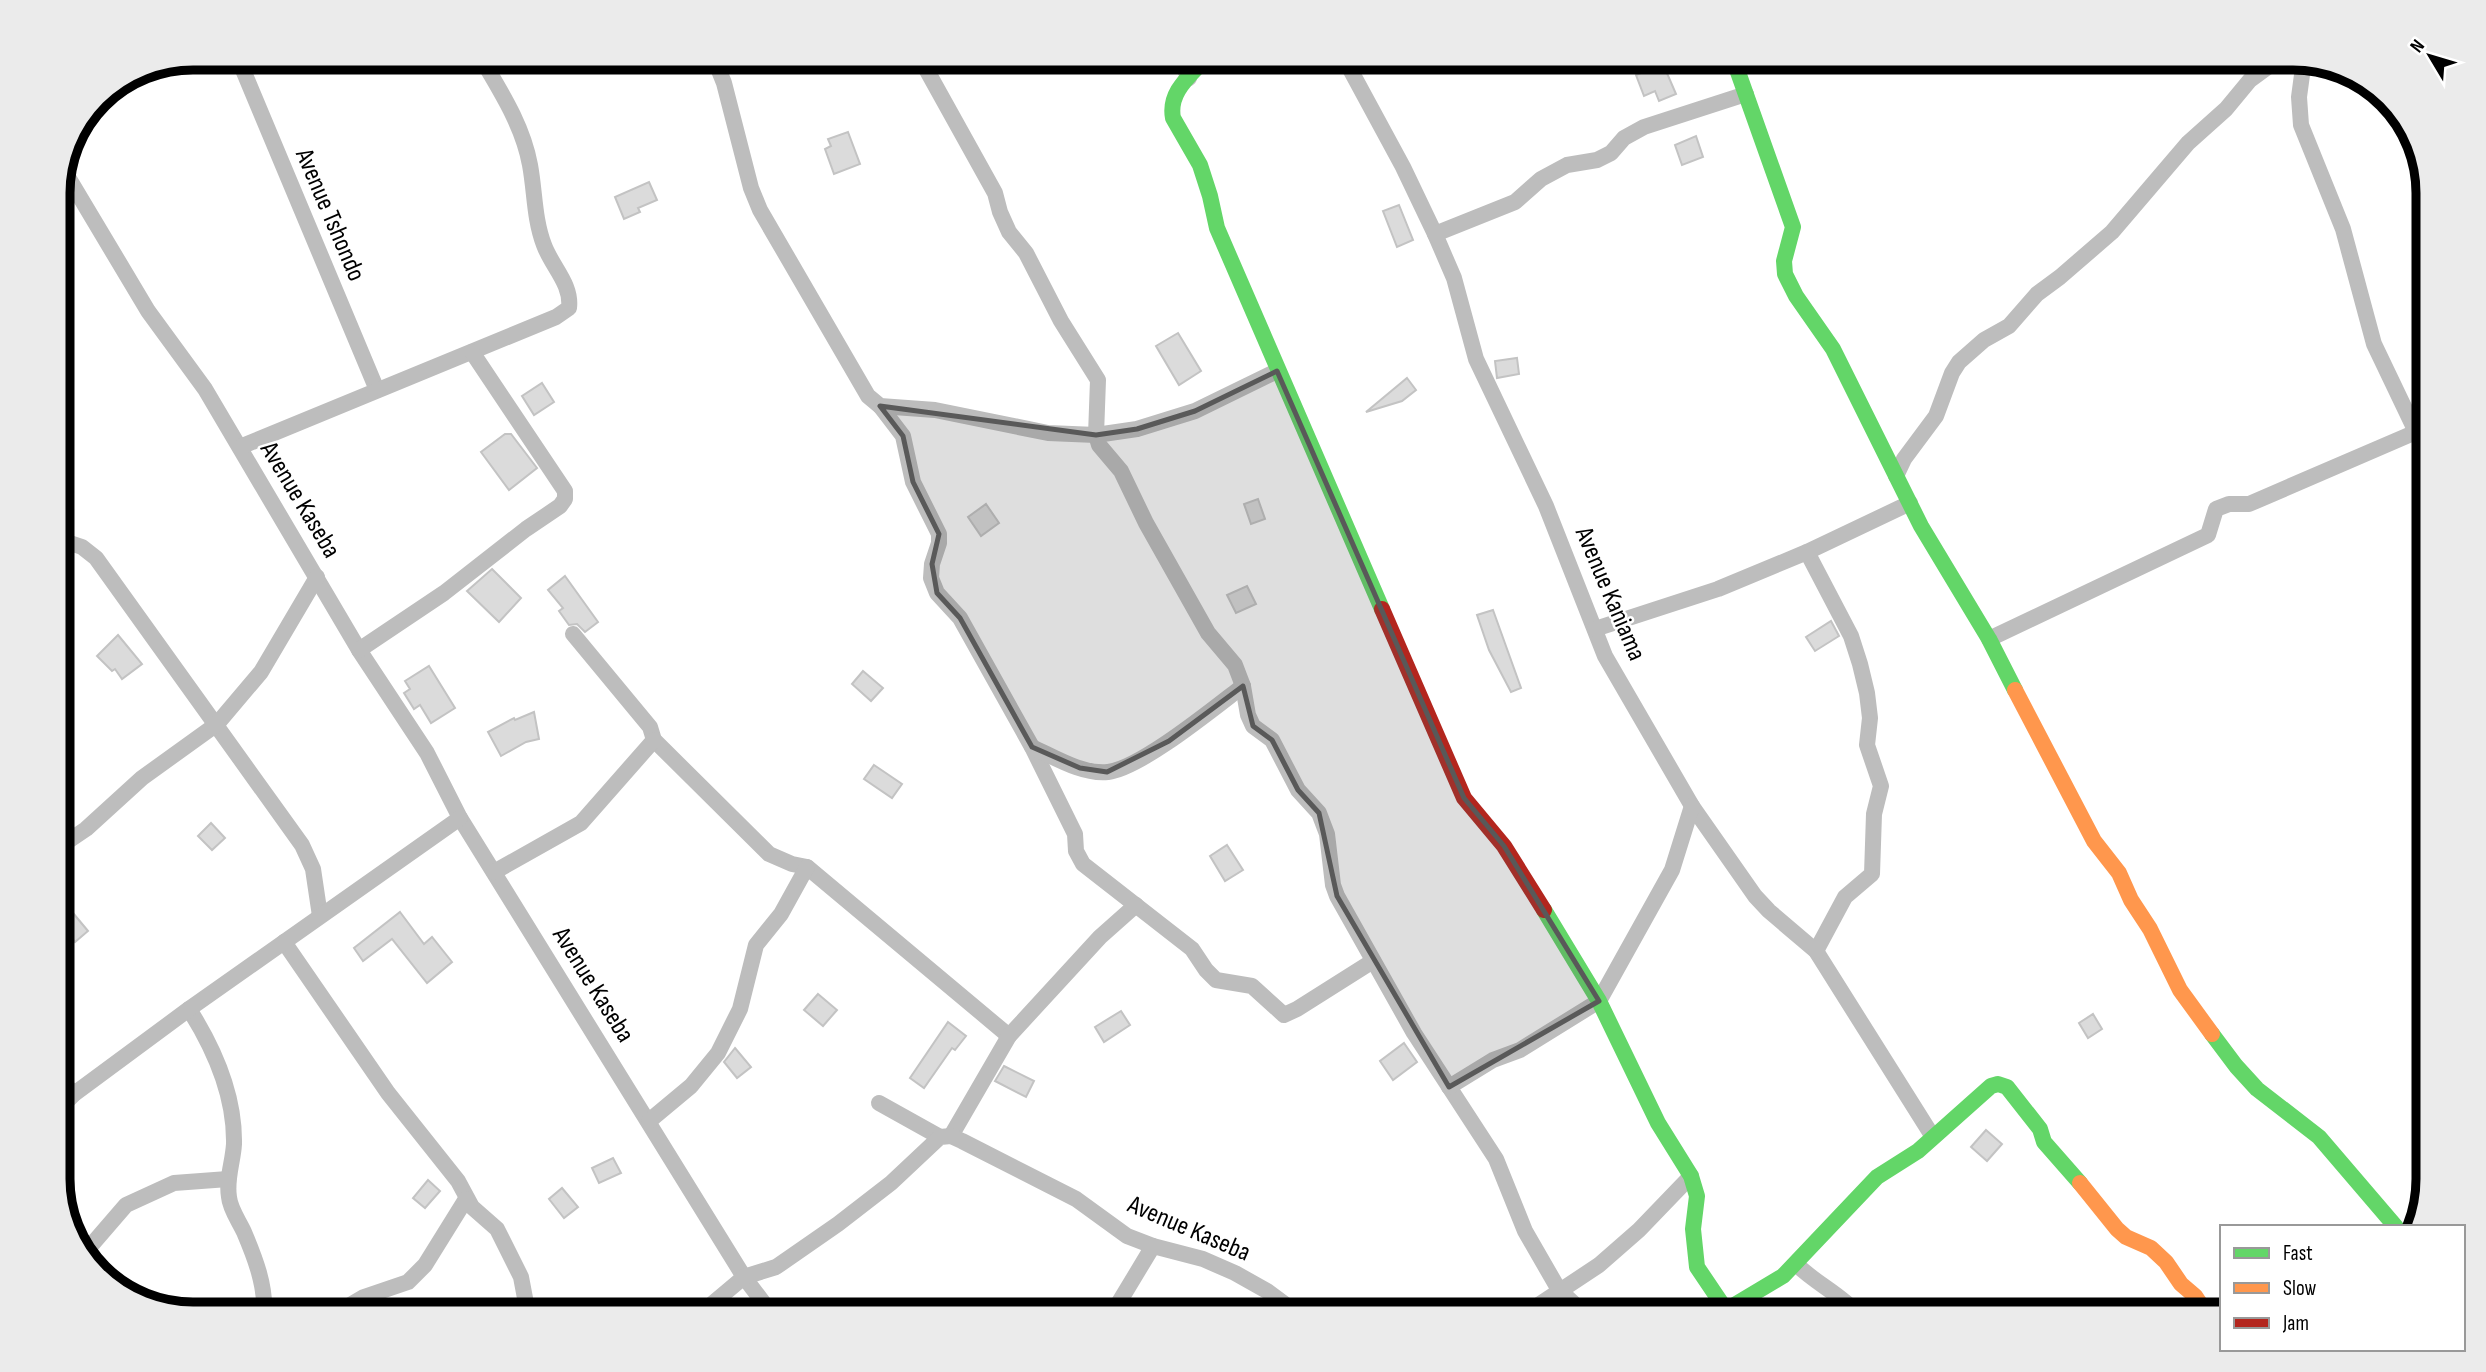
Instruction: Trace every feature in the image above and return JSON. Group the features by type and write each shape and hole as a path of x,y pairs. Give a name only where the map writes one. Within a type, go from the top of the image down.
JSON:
{"street":[{"name":"Avenue Tshondo","path":"243,70 377,390"},
{"path":"240,447 556,317 569,308 570,295 545,247 537,222 530,165 518,123 488,70"},
{"path":"719,70 751,188 760,210 868,396 880,406 903,436 913,482 939,534 931,578 937,593 960,618 1032,747 1075,834 1076,851 1083,864 1192,949 1216,980 1252,986 1284,1015 1373,961"},
{"path":"926,70 995,193 1009,232 1026,253 1076,347 1098,380 1096,435 1105,454 1121,471 1146,523 1208,633 1236,665 1253,726 1272,740 1298,790 1319,813 1327,834 1333,885 1337,896 1414,1033 1496,1159 1525,1231 1559,1290 1572,1302"},
{"path":"1185,70 1189,78"},
{"path":"1196,70 1176,94 1171,113 1199,162 1217,228 1277,371 1380,600 1464,798 1504,846 1599,1001 1658,1123 1691,1176 1697,1196 1693,1229 1697,1267 1717,1302"},
{"name":"Avenue Kaniama","path":"1351,70 1435,234 1454,278 1475,359 1546,506 1605,656 1692,806 1755,896 1816,951 1933,1137"},
{"path":"1737,70 1793,227 1784,261 1786,274 1796,296 1833,349 1910,503 1989,639 2094,841 2119,873 2180,990 2236,1066 2257,1089 2319,1137 2394,1225"},
{"path":"1896,476 1904,459 1936,416 1952,373 1959,362 1984,340 2009,326 2037,294 2112,232 2188,143 2226,109 2250,80 2264,70"},
{"path":"1989,639 2208,535 2216,509 2229,504 2249,504 2416,432 2374,344 2343,229 2301,125 2299,97 2303,71"},
{"path":"1435,234 1515,202 1541,179 1567,165 1597,160 1611,153 1624,138 1644,127 1746,94"},
{"name":"Avenue Kaseba","path":"70,181 148,311 205,389 359,650 428,753 460,818 744,1277 763,1302"},
{"path":"359,650 444,593 560,506 565,499 565,491 472,352"},
{"path":"880,406 935,411 1048,433 1096,435 1138,429 1195,411 1277,371"},
{"path":"1595,629 1718,589 1807,552 1910,503"},
{"path":"70,543 82,547 96,558 302,845 313,870 320,916"},
{"path":"1807,552 1851,636 1860,664 1870,718 1867,745 1881,786 1874,814 1872,874 1845,897 1816,951"},
{"path":"70,840 86,829 142,778 217,724 261,673 317,578"},
{"path":"573,634 650,727 654,740 769,854 807,867 1009,1036"},
{"path":"1032,747 1080,768 1107,772 1130,765 1169,741 1243,686"},
{"path":"494,872 581,823 654,740"},
{"path":"1449,1087 1493,1060 1520,1050 1599,1001 1672,870 1692,806"},
{"path":"70,1098 189,1009 460,818"},
{"path":"649,1121 691,1086 718,1053 740,1009 756,945 781,914 807,867"},
{"path":"714,1302 744,1277 776,1267 793,1257 891,1182 945,1136 1009,1036 1100,937 1136,905"},
{"path":"284,942 388,1093 457,1181 472,1208 497,1229 521,1277 526,1302"},
{"path":"189,1009 210,1042 233,1108 234,1147 228,1179 229,1200 245,1233 263,1285 264,1302"},
{"path":"1740,1302 1783,1276 1877,1177 1908,1158 1992,1086 1998,1084 2007,1087 2040,1129 2043,1142 2072,1172 2117,1228 2126,1237 2151,1248 2199,1302"},
{"path":"70,1090 74,1094"},
{"name":"Avenue Kaseba","path":"879,1103 1076,1199 1127,1236 1203,1259 1235,1273 1282,1302"},
{"path":"1542,1302 1599,1265 1639,1230 1691,1176"},
{"path":"91,1246 126,1205 174,1183 228,1179"},
{"path":"355,1302 408,1282 425,1265 466,1199"},
{"path":"1119,1302 1153,1246"},
{"path":"1796,1264 1812,1279 1846,1302"}],"highlighted area":[{"path":"1277,371 1464,798 1504,846 1599,1001 1449,1087 1337,896 1319,813 1298,790 1272,740 1253,726 1243,686 1169,741 1107,772 1080,768 1032,747 960,618 937,593 932,564 939,534 913,482 903,436 880,406 1096,435 1137,429 1195,411"}],"building":[{"path":"1648,70 1666,70 1676,94 1659,101 1655,91 1644,96 1636,75"},
{"path":"848,132 860,164 834,174 825,149 831,146 828,139"},
{"path":"1696,136 1703,157 1682,165 1675,145"},
{"path":"649,182 657,200 638,208 640,212 624,219 615,197"},
{"path":"1399,205 1413,240 1397,247 1383,211"},
{"path":"1178,333 1201,371 1179,385 1156,346"},
{"path":"1517,358 1519,374 1497,378 1495,361"},
{"path":"1407,378 1416,390 1402,401 1366,412"},
{"path":"542,383 554,402 534,415 522,396"},
{"path":"505,434 511,434 537,468 509,490 481,452"},
{"path":"1258,499 1265,519 1251,524 1244,504"},
{"path":"986,504 999,523 981,536 968,517"},
{"path":"492,569 521,598 499,622 467,591"},
{"path":"565,576 598,622 585,632 577,624 569,625 559,611 563,608 548,590"},
{"path":"1247,586 1256,604 1236,613 1227,595"},
{"path":"1493,610 1521,688 1511,692 1489,650 1477,615"},
{"path":"1831,621 1839,636 1815,651 1806,637"},
{"path":"118,635 142,664 122,679 115,669 112,671 97,656"},
{"path":"429,666 455,708 431,723 420,705 414,709 404,693 410,689 405,681"},
{"path":"863,671 883,688 871,701 852,684"},
{"path":"534,712 539,739 526,742 501,756 488,732 514,718 515,720"},
{"path":"874,765 902,784 892,798 864,779"},
{"path":"211,823 225,838 212,850 198,836"},
{"path":"1227,845 1243,870 1225,881 1210,856"},
{"path":"70,909 88,931 75,942 70,936"},
{"path":"400,912 424,944 432,937 452,962 427,983 392,939 363,961 354,948"},
{"path":"818,994 837,1010 823,1026 804,1010"},
{"path":"1121,1011 1130,1025 1104,1042 1095,1027"},
{"path":"2093,1014 2102,1029 2088,1038 2079,1023"},
{"path":"948,1022 966,1036 955,1050 952,1048 924,1088 910,1078"},
{"path":"1404,1043 1417,1062 1393,1080 1380,1061"},
{"path":"735,1048 751,1067 737,1078 724,1062"},
{"path":"1004,1066 1034,1081 1026,1097 995,1081"},
{"path":"1986,1130 2002,1144 1987,1161 1971,1147"},
{"path":"613,1158 621,1173 599,1183 592,1168"},
{"path":"428,1180 440,1191 425,1208 413,1198"},
{"path":"562,1188 578,1207 564,1218 549,1199"}],"traffic: fast":[{"path":"1195,70 1177,92 1172,109 1173,118 1200,165 1217,228 1382,609"},
{"path":"1737,70 1793,227 1784,261 1785,274 1796,296 1833,349 1921,526 1989,639 2015,690"},
{"path":"1544,910 1599,1001 1658,1123 1691,1176 1697,1196 1693,1229 1697,1267 1721,1302"},
{"path":"2212,1034 2257,1089 2319,1137 2394,1225"},
{"path":"1739,1302 1783,1276 1877,1177 1918,1151 1991,1086 1998,1084 2007,1087 2040,1129 2044,1142 2080,1183"}],"traffic: slow":[{"path":"2015,690 2094,841 2119,873 2180,990 2212,1034"},
{"path":"2080,1183 2117,1229 2126,1237 2151,1248 2199,1302"}],"traffic: jam":[{"path":"1382,609 1464,798 1504,846 1544,910"}]}
